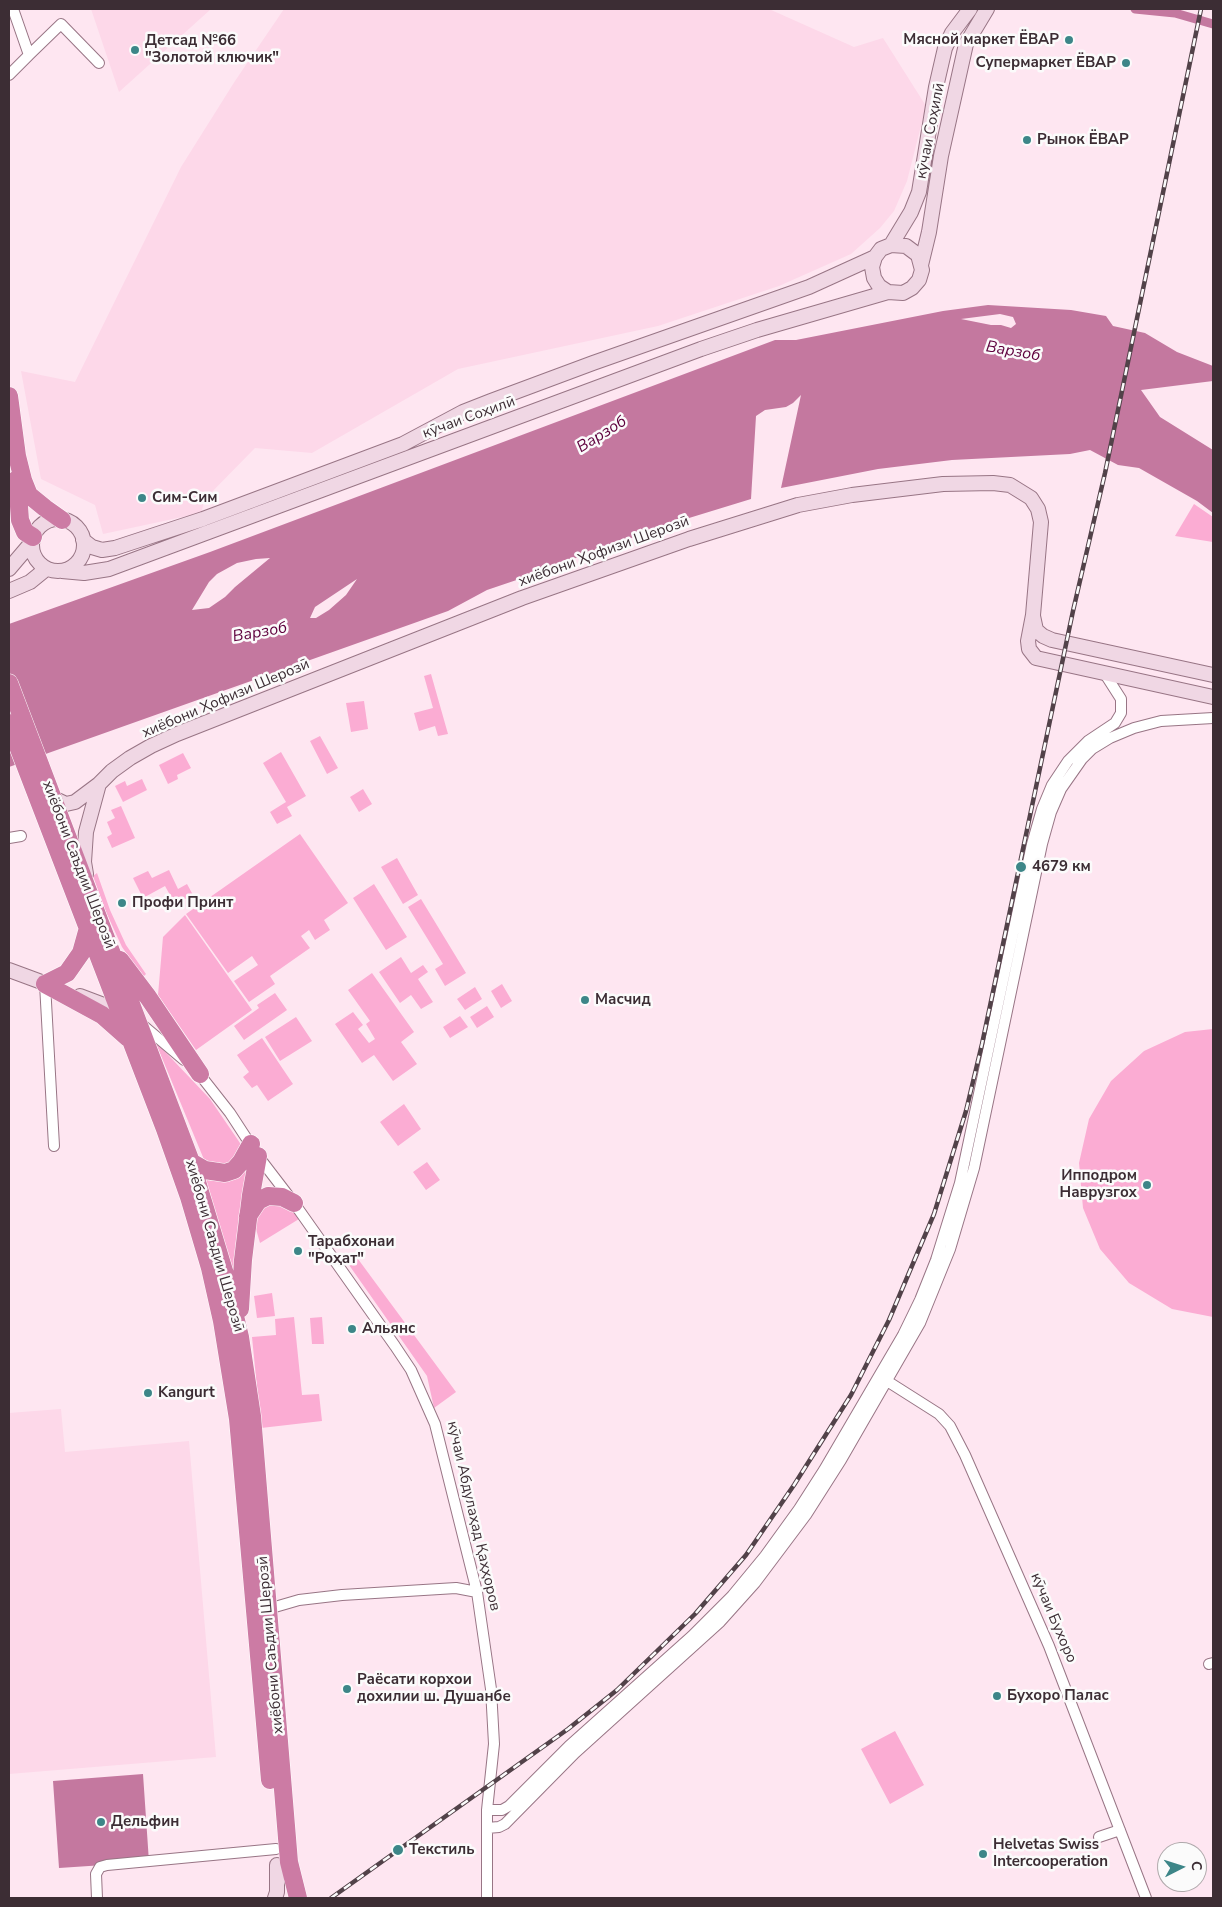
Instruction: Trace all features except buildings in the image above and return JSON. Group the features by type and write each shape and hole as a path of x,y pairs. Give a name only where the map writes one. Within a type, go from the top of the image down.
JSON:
{"highway":[{"path":"9,396 17,456 20,520 25,532 32,540"},
{"path":"17,456 29,495 62,520"},
{"name":"хиёбони Саъдии Шерозӣ","path":"9,683 32,766 80,889 110,948 191,1162 225,1274 240,1337 252,1416 289,1862 298,1898"},
{"name":"хиёбони Саъдии Шерозӣ","path":"9,723 51,797 80,889 88,928 188,1197 210,1268 222,1321 238,1419 277,1857 286,1898"},
{"path":"45,984 67,973 81,953 88,928"},
{"path":"110,948 144,991 200,1074"},
{"path":"45,984 102,1015 131,1041"},
{"path":"191,1162 205,1170 225,1173 234,1170 254,1150"},
{"path":"240,1337 240,1295 254,1150"},
{"path":"248,1217 258,1201 268,1196 282,1197 294,1203"}],"street":[{"path":"13,9 29,54"},
{"name":"кӯчаи Соҳилӣ","path":"83,540 92,548 102,550 115,548 203,519 404,444 464,412 492,401 808,287 875,257 881,249 890,245 910,212 918,192 936,87 945,48 952,33 970,9"},
{"name":"кӯчаи Соҳилӣ","path":"62,571 84,573 109,570 701,349 757,330 888,292 903,293 912,288 921,275 921,265 930,232 941,156 966,44 987,9"},
{"path":"9,75 61,24 99,63"},
{"path":"890,245 901,244 910,248 918,255 921,265"},
{"path":"875,257 872,267 874,278 879,286 888,292"},
{"path":"693,328 701,349"},
{"name":"хиёбони Ҳофизи Шерозӣ","path":"51,797 66,804 75,802 130,758 177,734 522,598 688,539 798,504 879,491 943,484 993,483 1010,485 1032,498 1038,509 1041,522 1033,615 1028,641 1029,649 1036,658 1213,697"},
{"path":"9,569 32,540 41,525 48,521 62,520 76,527 83,540 82,554 74,565 62,571 46,568 35,558 32,540"},
{"path":"9,591 30,582 46,568"},
{"path":"1033,615 1036,630 1052,640 1213,675"},
{"path":"487,1828 500,1827 505,1824 580,1748 682,1658 738,1604 806,1515 887,1381 924,1314 956,1233 974,1168 998,1034 1024,908 1037,825 1052,785 1063,766 1078,750 1115,723 1122,714 1121,699 1105,674"},
{"path":"1024,908 1051,812 1064,782 1082,759 1103,742 1134,728 1170,720 1213,718"},
{"path":"80,889 86,832 99,784"},
{"path":"9,838 21,836"},
{"name":"кӯчаи Абдулаҳад Қаҳҳоров","path":"9,970 120,1010 136,1020 200,1074 294,1203 411,1370 435,1424 477,1592 491,1689 494,1744 487,1810 487,1898"},
{"path":"45,984 54,1146"},
{"path":"487,1810 502,1810 509,1806 573,1742 702,1627 748,1578 802,1504 889,1359 926,1288 956,1198 998,1034"},
{"name":"кӯчаи Бухоро","path":"887,1381 938,1414 950,1426 957,1439 977,1480 1042,1630 1146,1898"},
{"path":"268,1609 299,1600 342,1595 456,1588 477,1592"},
{"path":"1099,1838 1120,1830"},
{"path":"97,1898 96,1874 100,1867 107,1864 277,1857 277,1892 275,1898"}],"shaded area":[{"name":"Детсад №66 \"Золотой ключик\"","path":"91,9 211,9 119,92"},
{"path":"284,9 769,9 854,47 883,38 926,106 907,181 894,211 880,228 851,254 779,286 658,326 458,369 312,453 255,448 205,499 201,513 103,534 95,505 41,479 21,371 75,382 181,167 235,81"},
{"path":"1194,504 1213,517 1213,542 1175,536"},
{"path":"431,674 448,734 438,736 435,726 419,731 414,713 433,708 424,676"},
{"path":"364,701 368,729 351,732 346,703"},
{"path":"320,736 338,768 327,774 310,741"},
{"path":"281,752 306,796 287,807 292,816 277,824 270,812 286,802 263,763"},
{"path":"183,753 191,768 177,775 178,779 168,784 159,765"},
{"path":"142,779 147,790 123,802 115,786 125,781 127,786"},
{"path":"363,789 372,804 359,812 350,797"},
{"path":"121,806 135,838 112,848 107,837 112,834 107,822 115,818 111,810"},
{"path":"300,834 348,903 324,920 330,930 315,940 309,930 301,936 310,948 270,976 275,984 249,1002 234,981 258,965 252,956 228,973 186,914"},
{"path":"397,858 418,895 403,904 381,867"},
{"path":"169,870 178,889 187,884 193,895 175,904 165,886 143,898 133,878 148,871 152,878"},
{"path":"97,873 110,910 126,945 146,974 143,977 122,947 106,912 93,876"},
{"path":"374,884 407,937 386,950 353,898"},
{"path":"421,899 466,973 445,986 435,969 443,964 408,907"},
{"path":"185,915 252,1010 196,1050 158,995 163,937"},
{"path":"401,957 411,973 423,965 428,972 418,979 433,1002 421,1009 411,995 400,1003 379,972"},
{"path":"372,973 414,1032 401,1042 417,1064 393,1081 374,1055 362,1063 335,1024 353,1012 363,1025 358,1029 369,1043 375,1039 366,1024 370,1021 348,990"},
{"path":"502,984 512,1001 501,1008 491,991"},
{"path":"475,987 482,999 465,1010 457,999"},
{"path":"275,993 287,1010 244,1040 234,1026 259,1008 257,1005"},
{"path":"487,1006 494,1017 477,1028 470,1017"},
{"path":"460,1016 468,1027 450,1038 443,1027"},
{"path":"296,1017 312,1041 280,1061 265,1037"},
{"name":"Ипподром Наврузгох","path":"1213,1029 1213,1317 1172,1309 1129,1283 1100,1249 1083,1208 1079,1163 1089,1119 1111,1081 1144,1051 1185,1032"},
{"path":"262,1038 293,1084 268,1101 257,1085 252,1088 243,1077 249,1072 237,1055"},
{"path":"155,1041 210,1099 242,1146 231,1166 205,1162"},
{"path":"404,1104 421,1129 398,1146 380,1122"},
{"path":"249,1162 236,1283 206,1180 235,1179 242,1173"},
{"path":"427,1162 440,1180 426,1190 413,1172"},
{"path":"268,1201 292,1209 299,1219 260,1243 256,1229 257,1213"},
{"path":"358,1259 456,1392 434,1408 427,1376 349,1265"},
{"path":"272,1293 275,1316 257,1318 254,1296"},
{"path":"294,1317 302,1395 319,1394 322,1421 261,1428 252,1337 276,1335 275,1319"},
{"path":"322,1317 324,1344 312,1344 310,1318"},
{"path":"61,1409 65,1452 189,1441 216,1757 9,1774 9,1413"},
{"path":"895,1731 924,1785 890,1804 861,1749"}],"water":[{"name":"Варзоб","path":"988,305 1071,310 1106,316 1113,326 1145,333 1177,352 1213,366 1213,381 1141,390 1160,417 1213,450 1213,513 1197,501 1139,468 1118,465 1090,450 1070,454 952,460 878,469 781,488 801,395 786,407 765,410 756,416 751,499 676,522 487,590 448,611 9,767 9,624 210,552 775,340 796,340 943,311","holes":["1000,314 1013,317 1016,324 1011,328 961,319","270,558 225,597 209,608 192,610 209,582 217,574 237,563","357,579 346,595 329,610 316,618 310,618 315,607"]},
{"name":"Дельфин","path":"143,1774 149,1862 59,1868 53,1781"}],"waterway":[{"path":"1135,9 1175,13 1213,24"}],"railway":[{"path":"331,1898 568,1729 617,1690 695,1614 746,1555 794,1485 851,1395 889,1320 934,1214 966,1111 982,1044 1073,611 1105,473 1201,9"}],"place":[{"name":"Мясной маркет ЁВАР","path":"1069,40"},
{"name":"Детсад №66 \"Золотой ключик\"","path":"135,50"},
{"name":"Супермаркет ЁВАР","path":"1126,63"},
{"name":"Рынок ЁВАР","path":"1027,140"},
{"name":"Сим-Сим","path":"142,498"},
{"name":"4679 км","path":"1021,867"},
{"name":"Профи Принт","path":"122,903"},
{"name":"Масчид","path":"585,1000"},
{"name":"Ипподром Наврузгох","path":"1147,1185"},
{"name":"Тарабхонаи \"Роҳат\"","path":"298,1251"},
{"name":"Альянс","path":"352,1329"},
{"name":"Kangurt","path":"148,1393"},
{"name":"Раёсати корхои дохилии ш. Душанбе","path":"347,1689"},
{"name":"Бухоро Палас","path":"997,1696"},
{"name":"Дельфин","path":"101,1822"},
{"name":"Текстиль","path":"398,1850"},
{"name":"Helvetas Swiss Intercooperation","path":"983,1854"}]}
